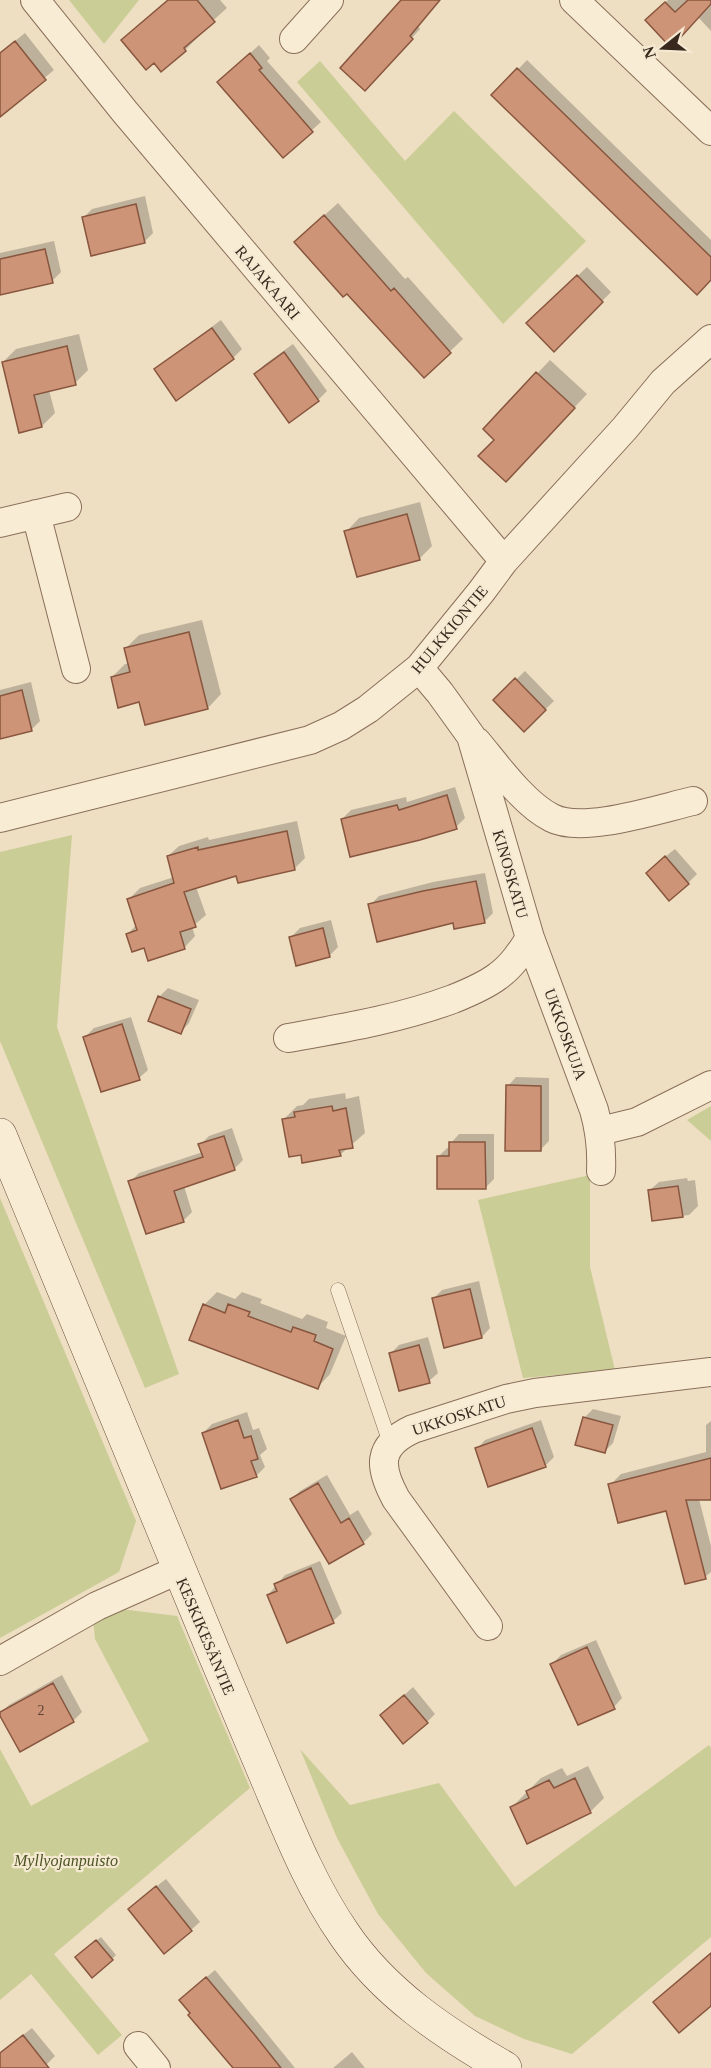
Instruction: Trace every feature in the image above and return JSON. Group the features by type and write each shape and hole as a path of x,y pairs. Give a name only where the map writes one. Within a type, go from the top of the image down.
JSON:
{"street":[{"name":"RAJAKAARI","path":"35,0 125,112 504,561"},
{"path":"294,39 329,0"},
{"path":"574,0 711,131"},
{"name":"HULKKIONTIE","path":"0,818 310,740 341,726 368,710 419,668 482,592 504,561 625,428 663,382 711,339"},
{"path":"0,523 67,507"},
{"path":"36,514 75,669"},
{"name":"KINOSKATU","path":"288,1038 389,1020 470,992 497,976 517,958 530,938 471,736 441,693 419,668"},
{"path":"471,736 531,803 552,819 578,824 609,821 693,801"},
{"name":"UKKOSKUJA","path":"530,938 594,1110 600,1131 601,1171"},
{"path":"600,1131 637,1122 711,1085"},
{"name":"KESKIKESÄNTIE","path":"0,1136 178,1570 288,1829 324,1902 345,1935 394,1991 422,2015 505,2068"},
{"name":"UKKOSKATU","path":"390,1443 399,1435 412,1429 535,1393 711,1372"},
{"path":"390,1443 384,1455 383,1471 388,1485 488,1626"},
{"path":"0,1661 98,1606 178,1570"},
{"path":"138,2046 156,2068"}],"lane":[{"path":"338,1290 390,1443"}],"green space":[{"path":"69,0 139,0 104,44"},
{"path":"320,61 405,161 454,111 586,241 503,324 297,82"},
{"path":"72,835 57,1027 179,1374 145,1388 0,1041 0,852"},
{"path":"711,1106 711,1141 687,1120"},
{"path":"590,1175 590,1267 615,1370 523,1378 478,1200"},
{"path":"0,1198 136,1521 119,1572 0,1638"},
{"name":"Myllyojanpuisto","path":"97,1606 177,1616 250,1788 54,1954 122,2035 98,2055 31,1974 0,2000 0,1749 31,1806 149,1741 95,1639 92,1609"},
{"path":"709,1745 711,1748 711,1937 572,2054 524,2039 475,2016 426,1973 378,1914 337,1838 300,1749 350,1805 439,1783 515,1887"}],"building":[{"path":"168,0 197,0 215,22 184,48 186,51 161,72 154,63 146,70 121,40"},
{"path":"401,0 440,0 410,36 413,39 365,91 340,68"},
{"path":"688,0 711,0 711,4 671,48 645,20 665,2 675,12"},
{"path":"15,41 46,80 0,117 0,53"},
{"path":"250,53 262,68 259,70 313,132 283,158 217,82"},
{"path":"517,68 711,257 711,280 697,295 491,95"},
{"path":"136,204 145,243 91,256 82,217"},
{"path":"324,215 391,291 394,288 451,353 424,378 347,294 343,297 294,242"},
{"path":"45,249 53,283 0,295 0,259"},
{"path":"577,275 603,302 554,352 526,323"},
{"path":"212,328 234,359 176,401 154,369"},
{"path":"67,346 76,385 34,395 42,427 19,433 2,362"},
{"path":"284,352 319,401 289,423 254,374"},
{"path":"536,372 575,408 506,482 478,456 494,440 483,429"},
{"path":"407,514 420,560 357,577 344,531"},
{"path":"189,632 208,709 145,725 139,702 118,708 111,677 130,672 124,648"},
{"path":"515,678 546,710 524,732 493,700"},
{"path":"22,690 32,731 0,739 0,696"},
{"path":"447,795 457,829 350,857 341,819 397,805 399,810"},
{"path":"287,831 295,870 238,883 236,876 184,892 196,927 180,932 185,949 148,961 144,948 132,952 126,934 137,930 127,899 174,883 167,856 198,847 198,850"},
{"path":"665,856 689,884 669,901 646,873"},
{"path":"476,881 485,923 454,929 453,923 377,942 368,904"},
{"path":"323,928 330,957 296,966 289,937"},
{"path":"158,996 191,1009 181,1034 148,1021"},
{"path":"122,1024 140,1080 101,1092 83,1037"},
{"path":"506,1085 541,1086 541,1151 505,1151"},
{"path":"332,1106 333,1111 346,1108 353,1148 339,1150 341,1156 302,1163 301,1155 289,1157 282,1119 295,1117 294,1112"},
{"path":"224,1136 235,1170 174,1191 184,1222 146,1234 128,1181 203,1157 198,1144"},
{"path":"449,1142 485,1142 486,1189 437,1189 437,1156 449,1156"},
{"path":"678,1186 683,1217 652,1221 648,1190"},
{"path":"470,1289 482,1338 444,1348 432,1298"},
{"path":"203,1304 225,1313 228,1304 250,1312 248,1316 291,1332 293,1327 316,1335 314,1341 333,1349 318,1389 189,1340"},
{"path":"419,1345 430,1383 399,1391 389,1353"},
{"path":"583,1417 613,1425 605,1453 575,1445"},
{"path":"238,1420 244,1438 251,1436 258,1459 251,1461 257,1477 221,1489 202,1433"},
{"path":"532,1428 546,1467 488,1487 475,1448"},
{"path":"711,1458 711,1500 686,1500 706,1579 685,1584 666,1511 618,1523 608,1484"},
{"path":"318,1483 341,1523 349,1518 364,1544 329,1564 290,1499"},
{"path":"311,1568 334,1623 287,1643 267,1595 277,1591 274,1584"},
{"path":"587,1647 615,1709 578,1725 550,1664"},
{"path":"53,1683 74,1722 20,1752 0,1712"},
{"path":"404,1695 428,1723 403,1744 380,1715"},
{"path":"575,1778 591,1813 527,1844 510,1807 529,1798 526,1791 549,1780 554,1788"},
{"path":"156,1886 192,1931 164,1954 128,1909"},
{"path":"96,1940 113,1960 92,1978 75,1957"},
{"path":"711,1953 711,2006 679,2033 653,2002"},
{"path":"206,1977 281,2068 233,2068 188,2015 190,2013 179,2000"},
{"path":"23,2035 49,2068 0,2068 0,2053"}]}
